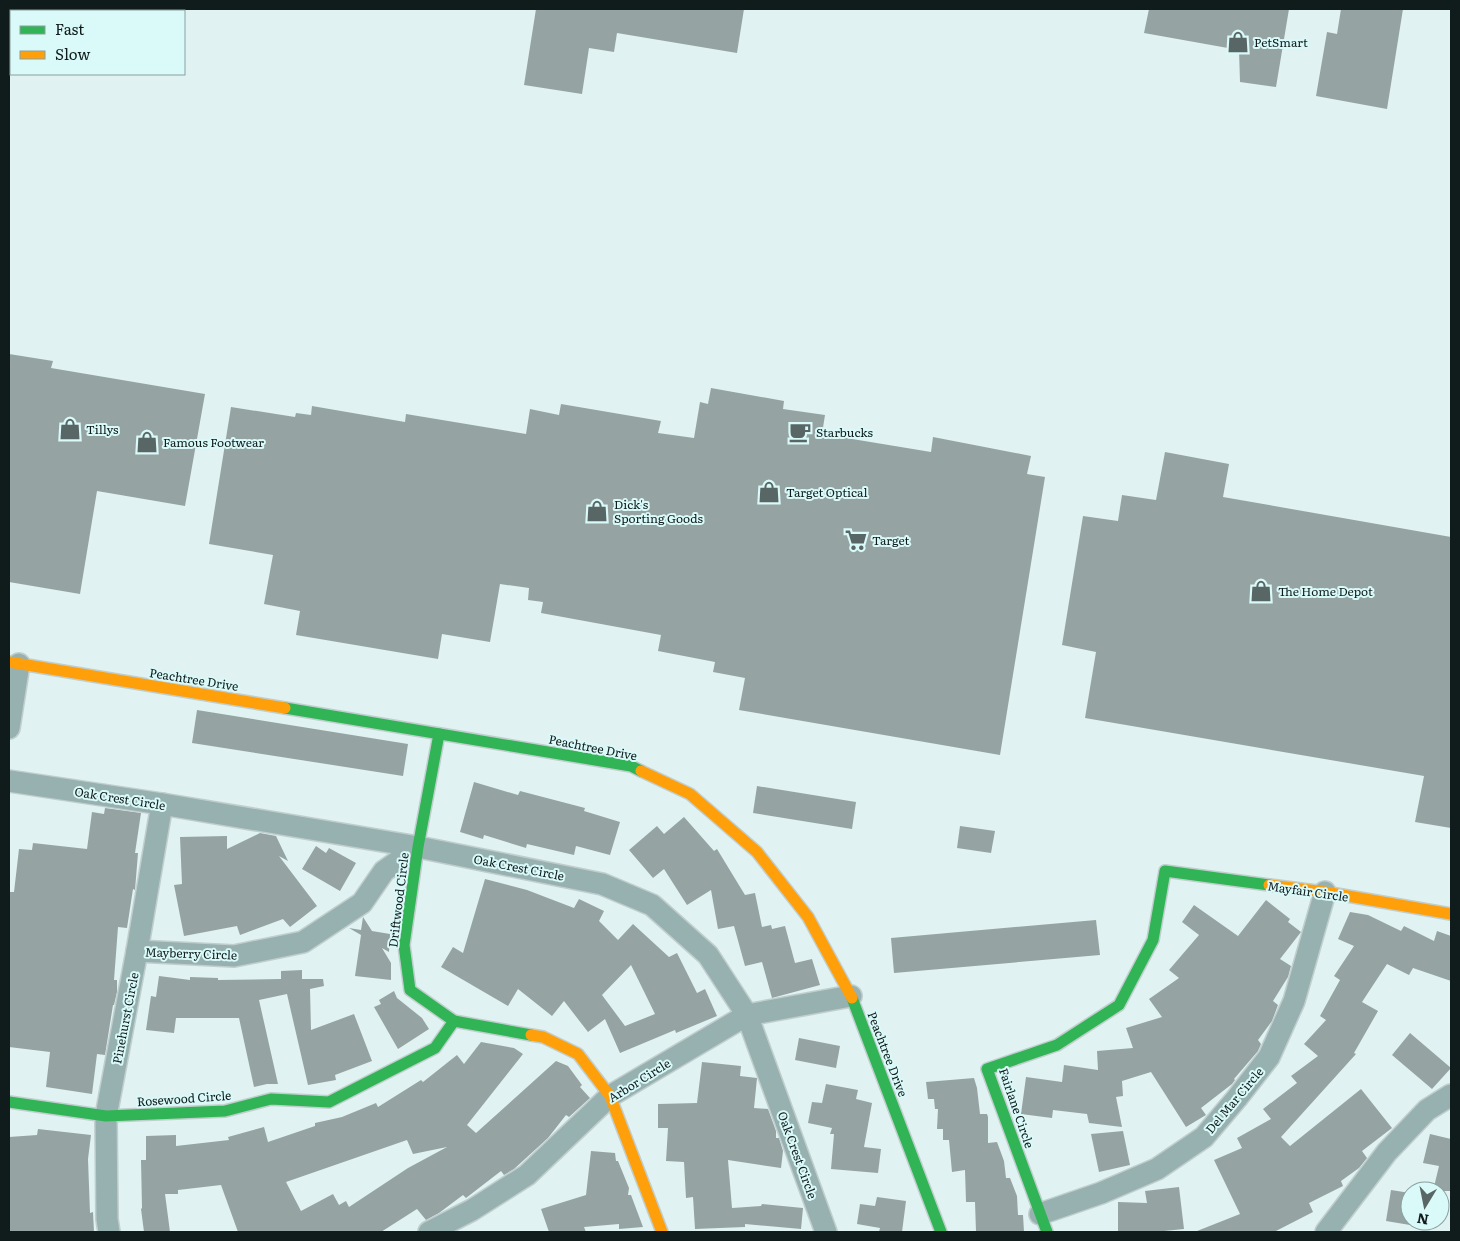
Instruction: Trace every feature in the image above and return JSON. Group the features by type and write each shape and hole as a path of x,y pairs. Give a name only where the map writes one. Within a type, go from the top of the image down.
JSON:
{"street":[{"path":"9,728 14,663"},
{"name":"Peachtree Drive","path":"14,663 631,766 690,794 758,852 808,917 851,996 941,1232"},
{"name":"Driftwood Circle","path":"439,734 418,847 404,945 410,990 454,1021 543,1037 578,1054 610,1096 662,1232"},
{"name":"Oak Crest Circle","path":"9,781 162,804 418,847 602,884 652,905 708,955 747,1015 826,1232"},
{"name":"Pinehurst Circle","path":"109,1232 107,1220 106,1116 162,804"},
{"name":"Mayberry Circle","path":"137,951 234,956 303,942 362,903 384,871 418,847"},
{"name":"Mayfair Circle","path":"1165,871 1325,892 1451,914"},
{"name":"Fairlane Circle","path":"1043,1223 987,1069 1057,1045 1119,1005 1153,940 1165,871"},
{"name":"Del Mar Circle","path":"1043,1223 1101,1193 1157,1169 1204,1137 1269,1056 1294,1001 1325,892"},
{"name":"Arbor Circle","path":"429,1232 472,1210 527,1175 610,1096 747,1015 851,996"},
{"name":"Rosewood Circle","path":"9,1102 106,1116 225,1111 271,1099 329,1102 435,1048 454,1021"},
{"path":"1326,1232 1387,1152 1427,1110 1451,1095"}],"building":[{"path":"536,9 744,9 737,53 617,33 614,52 589,48 582,94 524,85"},
{"name":"PetSmart","path":"1149,9 1289,9 1276,87 1240,82 1239,50 1144,33"},
{"path":"1341,9 1403,9 1387,109 1316,96 1327,32 1337,34"},
{"path":"9,354 53,361 51,368 205,394 185,506 97,491 80,594 9,582"},
{"path":"711,388 784,401 783,409 825,415 822,434 931,452 933,437 1031,456 1027,474 1045,477 1000,755 739,710 745,678 713,672 715,662 658,651 661,635 541,613 543,602 528,600 529,588 500,584 490,642 442,634 438,659 296,635 300,611 264,604 273,555 209,544 231,407 295,417 296,413 311,415 312,406 405,422 406,414 526,434 530,409 559,415 561,404 661,421 658,433 694,438 700,402 708,404"},
{"name":"The Home Depot","path":"1165,452 1229,464 1223,497 1451,537 1451,828 1415,822 1424,776 1085,718 1096,652 1062,645 1083,516 1118,521 1122,495 1156,500"},
{"path":"197,710 408,744 403,776 192,743"},
{"path":"474,782 518,795 520,791 585,808 584,811 620,822 610,855 576,846 574,855 527,844 526,848 484,835 483,839 460,832"},
{"path":"757,786 856,802 852,829 753,813"},
{"path":"105,808 141,813 135,853 138,853 135,890 133,889 127,928 118,927 114,980 117,980 117,992 105,1055 97,1054 92,1094 46,1087 50,1052 9,1047 9,892 14,892 19,849 32,850 33,843 87,849 92,812 104,814"},
{"path":"684,817 714,851 717,849 745,895 755,893 762,927 771,925 772,929 785,926 795,963 812,959 820,985 772,998 762,962 745,966 734,926 718,929 711,890 687,905 664,869 653,878 629,850 657,826 664,834"},
{"path":"960,826 995,831 991,853 957,848"},
{"path":"260,833 276,836 288,861 279,856 317,906 290,927 283,919 240,935 237,926 184,936 174,885 182,884 180,837 227,836 227,849"},
{"path":"316,846 326,853 329,848 356,863 340,891 302,869"},
{"path":"485,879 527,890 574,908 579,899 604,911 599,921 618,940 633,924 669,957 677,953 697,993 705,989 717,1016 676,1033 675,1030 620,1053 605,1019 588,1032 564,1001 552,1016 518,989 508,1006 441,967 453,947 463,953","holes":["631,965 655,1014 625,1026 602,995"]},
{"path":"1266,900 1290,919 1288,922 1301,932 1280,959 1291,966 1288,977 1273,1001 1278,1005 1272,1021 1258,1040 1261,1044 1258,1051 1234,1079 1232,1084 1201,1108 1206,1115 1186,1127 1151,1072 1122,1081 1123,1096 1116,1097 1122,1127 1089,1123 1087,1114 1053,1110 1052,1118 1021,1114 1026,1077 1062,1082 1064,1065 1098,1070 1097,1051 1133,1048 1126,1028 1162,1017 1149,999 1179,978 1169,970 1199,935 1182,922 1194,905 1238,936"},
{"path":"1350,912 1368,915 1401,931 1404,926 1434,941 1437,931 1451,936 1451,981 1413,968 1409,975 1387,964 1362,1002 1378,1011 1354,1053 1356,1054 1281,1137 1290,1146 1361,1089 1392,1128 1362,1151 1367,1158 1359,1168 1341,1181 1343,1186 1309,1203 1313,1212 1274,1232 1197,1232 1240,1214 1214,1160 1242,1148 1237,1138 1271,1119 1263,1109 1297,1083 1291,1076 1318,1056 1304,1044 1326,1020 1320,1016 1340,980 1334,976 1354,946 1338,939"},
{"path":"363,917 372,931 390,934 389,952 382,948 391,963 391,980 355,976 361,935 349,928 361,930"},
{"path":"1096,920 1100,955 894,973 891,938"},
{"path":"302,970 302,979 323,979 324,986 310,989 311,1030 354,1014 372,1061 335,1075 336,1080 308,1085 287,994 259,1000 278,1084 254,1087 239,1018 176,1018 174,1033 146,1030 151,996 156,997 159,976 190,980 190,977 218,978 218,980 281,979 281,971"},
{"path":"394,991 397,998 422,1018 429,1029 398,1049 374,1007 381,1004 379,1000"},
{"path":"1410,1033 1451,1068 1432,1089 1392,1055"},
{"path":"799,1038 840,1046 836,1068 795,1060"},
{"path":"481,1042 514,1048 523,1054 467,1125 476,1133 556,1061 568,1066 582,1085 580,1087 590,1098 569,1117 566,1115 548,1138 514,1169 504,1175 501,1171 466,1198 463,1195 426,1220 417,1209 381,1232 238,1232 221,1185 178,1190 178,1194 165,1194 170,1232 144,1232 141,1209 141,1160 146,1160 146,1136 176,1135 176,1146 229,1140 228,1137 264,1127 268,1142 315,1126 315,1123 342,1117 376,1103 378,1107 421,1080 423,1082 457,1055 464,1064","holes":["407,1140 413,1154 447,1147 408,1168 349,1207 346,1201 339,1205 333,1194 301,1211 286,1182"]},
{"path":"702,1062 741,1066 740,1076 757,1078 754,1108 768,1109 776,1131 776,1138 779,1138 783,1151 781,1168 728,1160 732,1208 761,1206 762,1204 803,1208 801,1229 745,1224 745,1227 695,1229 693,1197 686,1198 684,1162 666,1161 668,1128 658,1128 658,1104 697,1103"},
{"path":"974,1078 980,1114 987,1114 988,1117 988,1143 997,1142 1004,1161 1006,1178 1010,1178 1017,1196 1018,1215 1023,1215 1024,1232 976,1232 975,1202 966,1202 965,1170 952,1172 949,1140 943,1140 943,1129 937,1129 938,1109 935,1109 934,1099 928,1099 926,1082"},
{"path":"826,1084 858,1090 856,1099 872,1103 864,1147 881,1149 878,1173 831,1169 834,1134 830,1134 832,1128 808,1123 812,1102 822,1103"},
{"path":"38,1129 91,1135 88,1159 90,1213 93,1212 94,1232 9,1232 9,1137 37,1135"},
{"path":"1123,1131 1130,1165 1099,1172 1091,1134"},
{"path":"1430,1134 1451,1139 1451,1191 1450,1181 1435,1181 1439,1166 1423,1163"},
{"path":"591,1151 615,1153 616,1161 618,1161 629,1188 628,1195 631,1195 643,1227 619,1229 619,1224 584,1227 586,1232 549,1232 541,1209 586,1195"},
{"path":"1179,1187 1184,1229 1154,1232 1118,1232 1118,1202 1147,1203 1145,1191"},
{"path":"1391,1190 1400,1191 1400,1223 1386,1221"},
{"path":"877,1197 906,1201 902,1232 879,1232 880,1228 857,1224 860,1204 875,1206"}],"traffic: fast":[{"path":"285,708 631,766 641,771"},
{"path":"439,734 418,847 404,945 410,990 454,1021 531,1035"},
{"path":"1047,1232 987,1069 1057,1045 1119,1005 1153,940 1165,871 1269,885"},
{"path":"852,998 941,1232"},
{"path":"9,1102 106,1116 225,1111 271,1099 329,1102 435,1048 454,1021"}],"traffic: slow":[{"path":"9,662 285,708"},
{"path":"641,771 690,794 757,852 808,917 852,998"},
{"path":"1269,885 1325,892 1451,914"},
{"path":"531,1035 543,1037 578,1054 610,1096 662,1232"}],"place":[{"name":"PetSmart","path":"1238,42"},
{"name":"Tillys","path":"70,429"},
{"name":"Starbucks","path":"800,432"},
{"name":"Famous Footwear","path":"147,442"},
{"name":"Target Optical","path":"769,492"},
{"name":"Dick's Sporting Goods","path":"597,511"},
{"name":"Target","path":"856,540"},
{"name":"The Home Depot","path":"1261,591"}]}
